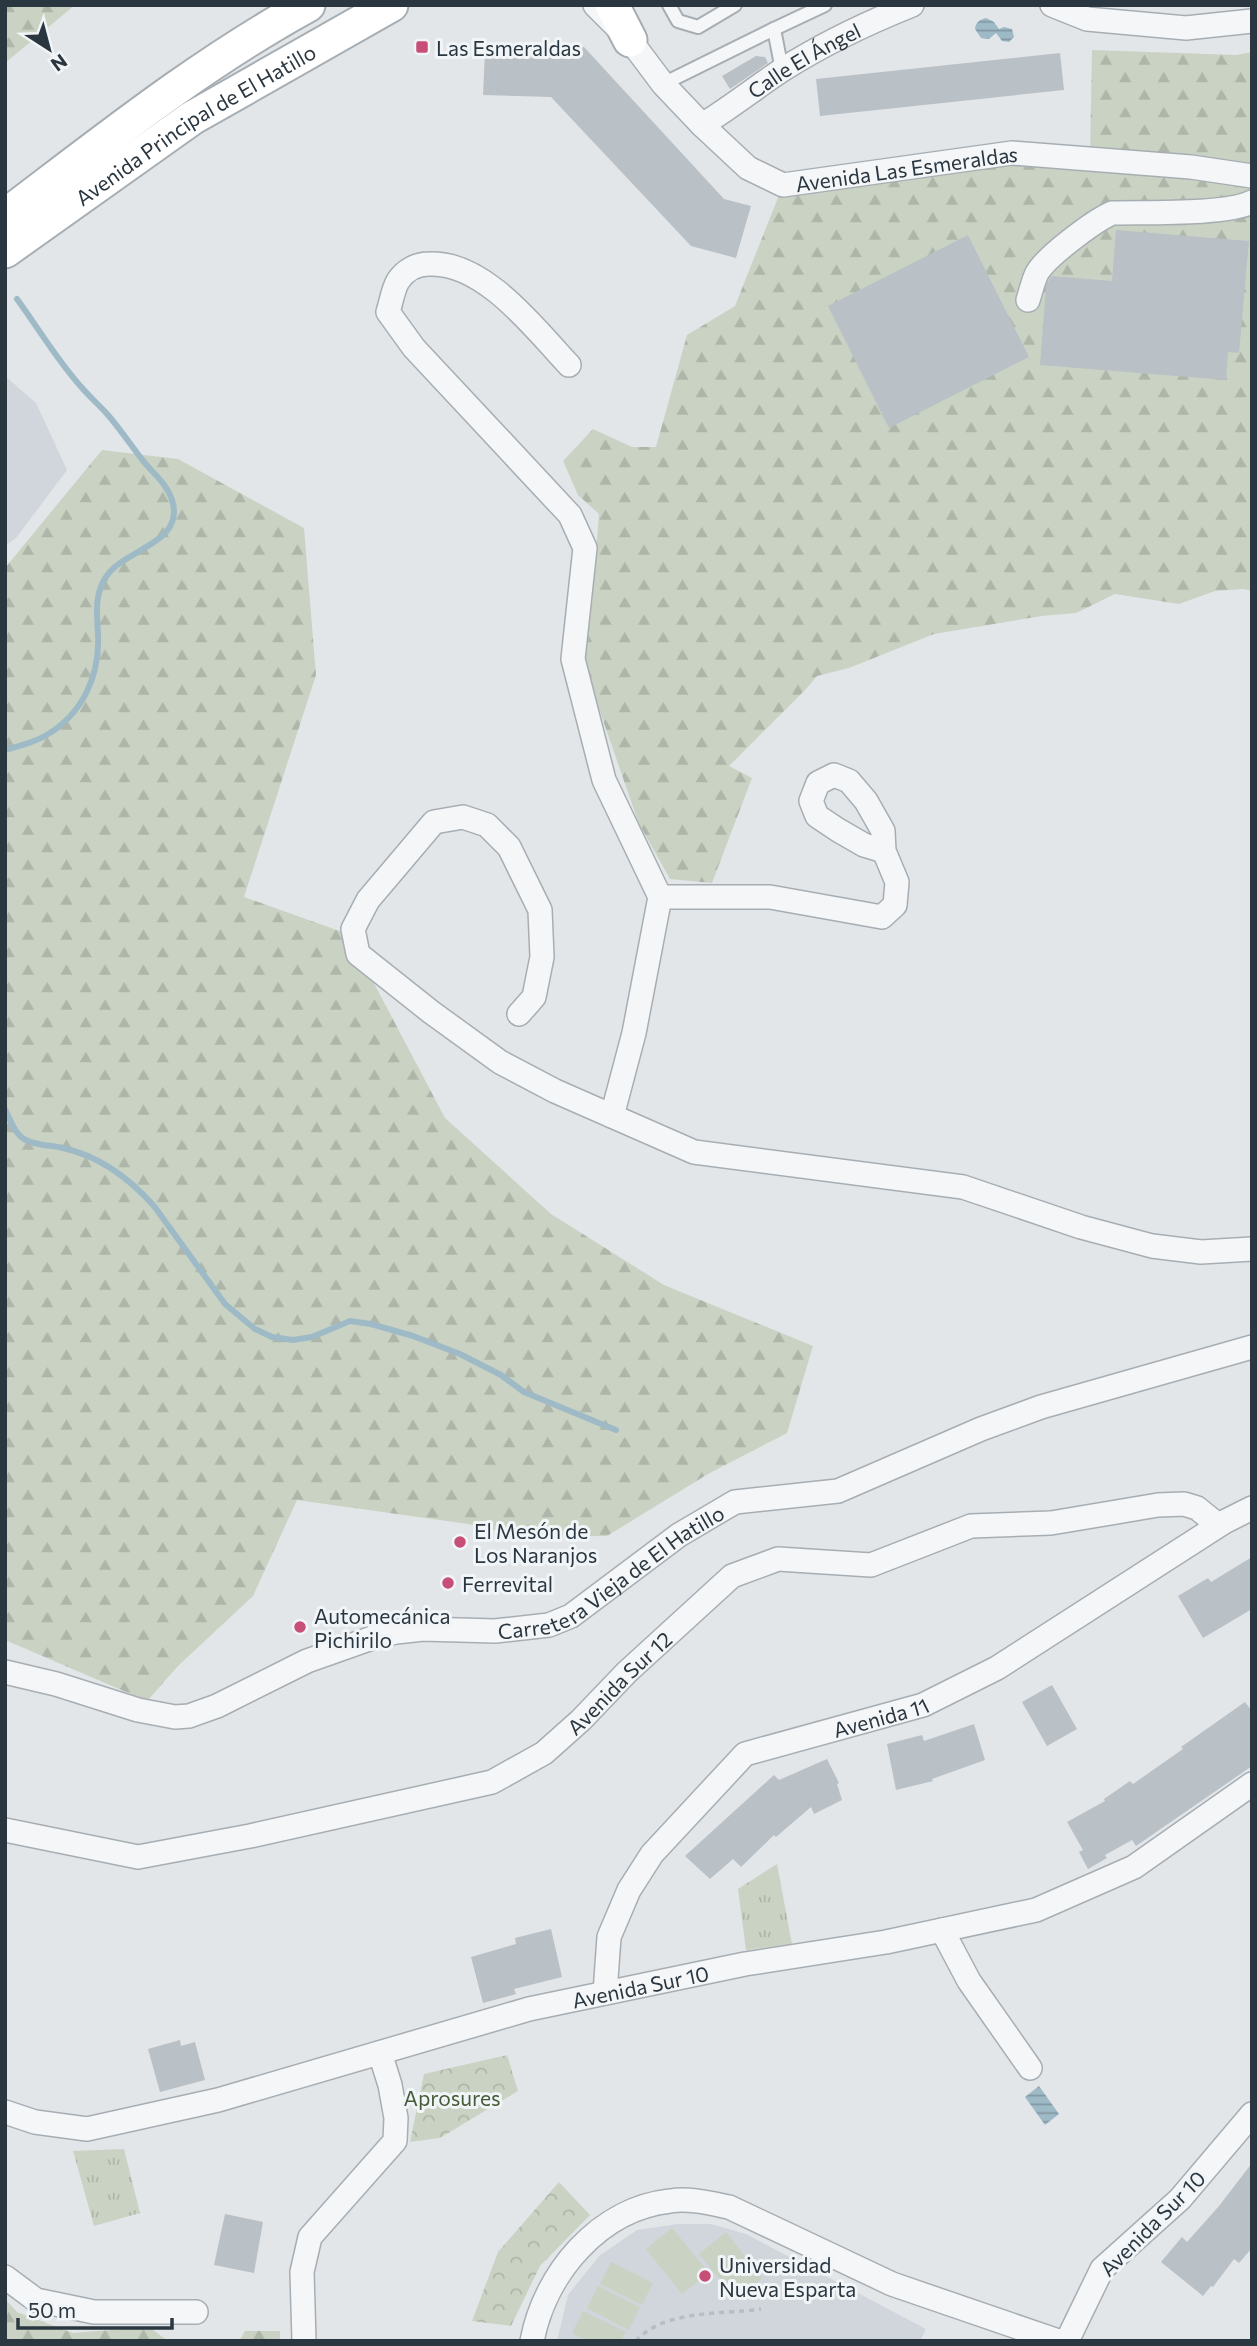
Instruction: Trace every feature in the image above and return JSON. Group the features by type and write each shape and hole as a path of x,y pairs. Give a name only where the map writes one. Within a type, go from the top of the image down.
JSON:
{"main road":[{"name":"Avenida Principal de El Hatillo","path":"5,216 157,101 308,5"},
{"name":"Avenida Principal de El Hatillo","path":"5,251 192,118 391,5"},
{"path":"612,5 630,40"}],"street":[{"name":"Avenida Las Esmeraldas","path":"595,5 630,40 663,84 702,125 748,169 783,185 1012,153 1191,167 1252,176"},
{"name":"Calle El Ángel","path":"702,125 782,70 862,25 912,5"},
{"path":"1052,5 1087,19 1186,28 1252,21"},
{"path":"1028,300 1037,273 1046,262 1098,219 1112,213 1220,209 1242,207 1252,202"},
{"path":"569,365 508,301 471,274 443,263 416,264 398,281 388,312 414,348 570,515 585,548 573,659 604,780 660,897 634,1033 611,1116"},
{"path":"519,1014 534,997 542,957 540,910 509,847 487,825 463,817 434,822 368,900 354,929 358,954 500,1062 555,1091 694,1152 963,1187 1104,1234 1152,1246 1201,1252 1252,1249"},
{"path":"660,897 770,897 882,917 894,905 897,882 884,851"},
{"name":"Carretera Vieja de El Hatillo","path":"5,1672 56,1684 138,1710 174,1717 189,1716 217,1706 307,1661 396,1632 423,1629 495,1631 549,1625 571,1616 679,1535 735,1502 838,1490 981,1429 1041,1407 1252,1348"},
{"name":"Avenida Sur 12","path":"5,1830 138,1857 250,1836 492,1782 544,1753 732,1576 778,1559 871,1565 971,1526 1051,1523 1158,1505 1184,1504 1197,1507 1218,1525"},
{"name":"Avenida 11","path":"604,1993 609,1937 629,1890 652,1854 746,1754 923,1705 997,1668 1218,1525 1252,1508"},
{"name":"Avenida Sur 10","path":"5,2112 35,2122 87,2129 218,2099 529,2009 745,1964 886,1942 1036,1910 1134,1867 1252,1784"},
{"path":"942,1930 969,1981 1030,2068"},
{"path":"303,2341 302,2272 310,2237 395,2141 396,2118 380,2053"},
{"name":"Avenida Sur 10","path":"1067,2341 1102,2269 1180,2199 1252,2114"},
{"path":"532,2341 543,2302 556,2278 594,2234 617,2218 643,2206 671,2200 700,2201 729,2207 892,2284 1058,2341"},
{"path":"5,2277 36,2300 94,2312 197,2312"}],"lane":[{"path":"670,5 678,21 698,27 735,5"},
{"path":"663,84 825,5"},
{"path":"774,29 782,70"}],"path":[{"path":"636,2341 646,2330 694,2314 761,2309"}],"shaded area":[{"path":"5,376 36,403 67,470 16,538 5,546"},
{"name":"Universidad Nueva Esparta","path":"678,2224 711,2224 746,2234 926,2329 920,2341 557,2341 568,2295 599,2256 637,2230"}],"green space":[{"path":"5,5 75,5 5,63"},
{"path":"1092,50 1236,55 1252,52 1252,591 1215,591 1179,604 1115,594 1076,613 934,634 849,668 817,676 729,766 752,778 712,883 670,879 639,824 581,657 592,603 599,514 578,495 563,461 593,429 632,447 656,447 687,335 735,306 783,185 906,167 1090,158"},
{"path":"102,450 178,459 304,528 316,675 244,897 348,934 445,1118 551,1214 664,1285 813,1346 787,1433 708,1474 607,1536 522,1537 468,1524 297,1500 253,1596 178,1666 147,1701 5,1640 5,568"},
{"path":"777,1864 792,1944 746,1950 738,1889"},
{"name":"Aprosures","path":"507,2055 518,2091 440,2138 410,2142 424,2074"},
{"path":"124,2149 140,2213 94,2226 73,2151"},
{"path":"559,2182 590,2215 540,2266 511,2326 472,2321 498,2252"},
{"path":"672,2228 709,2273 682,2294 646,2249"},
{"path":"726,2232 762,2278 736,2299 699,2254"},
{"path":"611,2262 653,2283 642,2305 600,2284"},
{"path":"598,2286 640,2307 629,2330 587,2308"},
{"path":"5,2299 17,2312 73,2333 149,2327 168,2341 5,2341"},
{"path":"583,2311 626,2332 621,2341 587,2341 572,2333"},
{"path":"245,2331 280,2331 280,2341 239,2341"}],"water":[{"path":"986,18 994,22 999,29 1012,29 1014,37 1009,42 1002,41 996,33 989,39 981,38 975,27"},
{"path":"1039,2086 1059,2114 1045,2125 1025,2097"}],"building":[{"path":"506,44 584,47 724,199 751,206 736,258 691,246 551,97 483,95 485,52 505,53"},
{"path":"1060,53 1064,90 820,116 816,79"},
{"path":"756,56 765,57 768,63 730,89 722,76"},
{"path":"1116,230 1249,241 1239,353 1228,352 1226,380 1040,365 1046,287 1049,280 1052,276 1112,281"},
{"path":"968,235 1029,357 889,428 828,306"},
{"path":"1252,1557 1252,1609 1203,1638 1178,1596 1208,1578 1211,1582"},
{"path":"1052,1685 1077,1729 1047,1746 1022,1702"},
{"path":"1245,1702 1252,1711 1252,1766 1136,1846 1132,1840 1105,1855 1107,1858 1088,1869 1079,1852 1083,1850 1067,1822 1105,1801 1104,1799 1130,1781 1133,1784"},
{"path":"974,1724 985,1760 932,1779 933,1781 896,1790 887,1744 922,1735 924,1741"},
{"path":"827,1759 839,1783 837,1784 842,1800 814,1814 811,1807 776,1837 774,1835 741,1867 733,1859 710,1879 685,1856 774,1775 779,1780"},
{"path":"551,1929 562,1977 514,1989 516,1994 483,2003 471,1957 516,1944 515,1938"},
{"path":"180,2040 181,2046 195,2042 205,2080 160,2092 148,2049"},
{"path":"1252,2163 1252,2248 1239,2263 1234,2259 1203,2296 1161,2262 1182,2237 1187,2242"},
{"path":"225,2214 263,2222 254,2273 214,2265"}],"waterway":[{"path":"5,750 45,736 70,717 79,705 96,665 97,605 102,584 114,567 162,536 170,527 174,515 172,500 164,484 108,415 65,368 17,299"},
{"path":"5,1109 22,1138 89,1157 113,1170 135,1187 154,1206 225,1304 255,1329 272,1337 293,1340 312,1337 350,1321 371,1324 460,1354 501,1375 524,1392 616,1430"}],"place":[{"name":"Las Esmeraldas","path":"422,47"},
{"name":"El Mesón de Los Naranjos","path":"460,1542"},
{"name":"Ferrevital","path":"448,1583"},
{"name":"Automecánica Pichirilo","path":"300,1627"},
{"name":"Universidad Nueva Esparta","path":"705,2276"}]}
